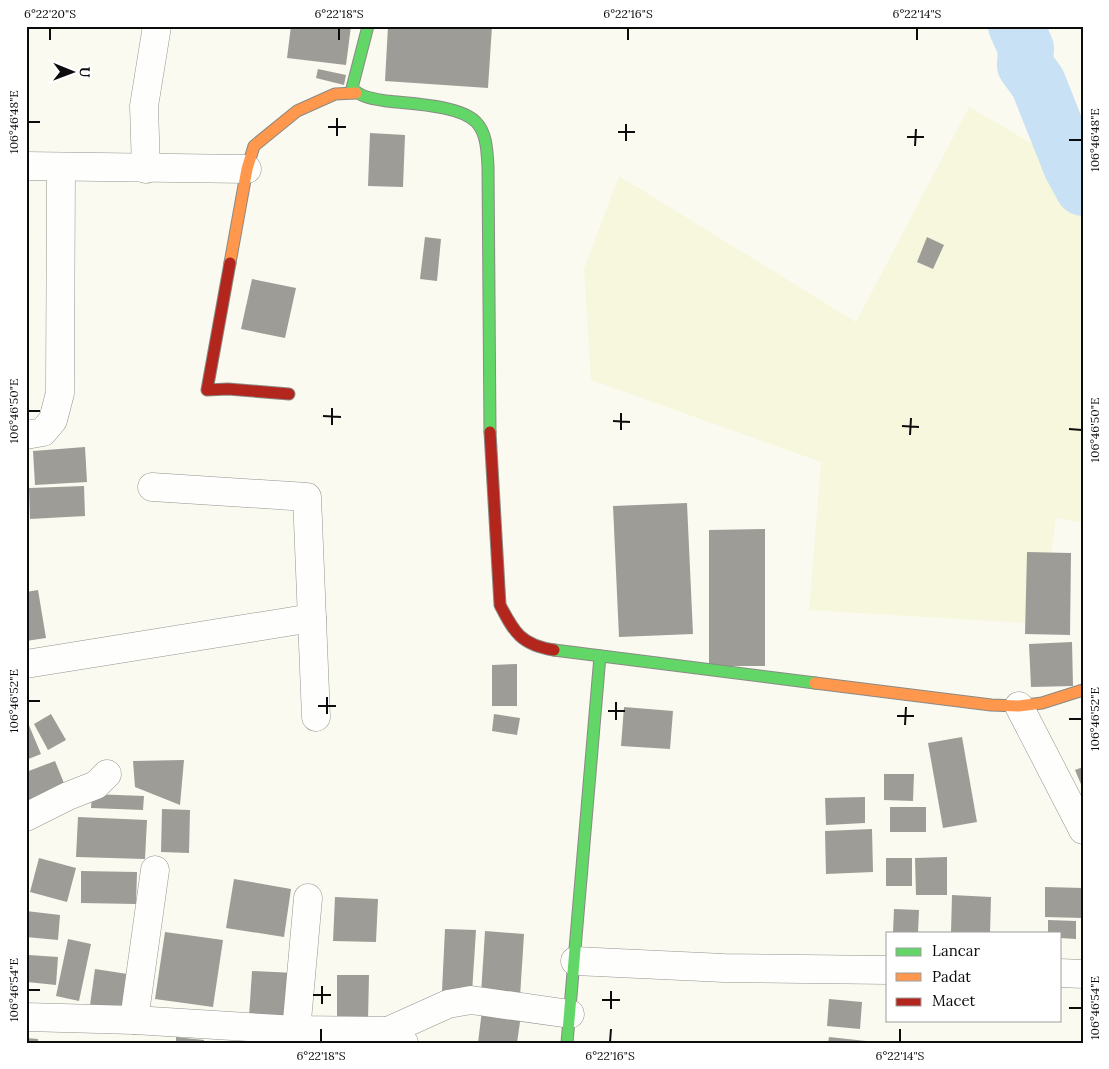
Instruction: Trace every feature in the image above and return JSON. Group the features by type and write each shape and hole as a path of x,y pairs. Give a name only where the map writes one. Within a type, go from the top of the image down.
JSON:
{"street":[{"path":"146,169 144,106 157,26"},
{"path":"356,93 352,88 368,26"},
{"path":"289,394 228,389 207,390 247,169 254,146 297,111 335,94 356,93 369,98 449,110 469,115 477,122 486,141 488,166 489,420 500,604 510,627 527,643 549,649 600,656 991,705 1019,706 1042,702 1083,690"},
{"path":"26,166 247,169"},
{"path":"26,435 43,432 53,420 60,393 61,167"},
{"path":"152,487 307,497 316,718"},
{"path":"26,664 312,618"},
{"path":"567,1043 576,961 600,656"},
{"path":"1019,706 1083,830"},
{"path":"27,822 68,796 96,785 107,774"},
{"path":"134,1020 155,870"},
{"path":"296,1036 308,898"},
{"path":"576,961 724,968 886,970"},
{"path":"1062,973 1083,974"},
{"path":"26,1017 134,1020 296,1036 396,1037 448,1004 471,1000 570,1014"}],"green space":[{"path":"969,107 1083,173 1083,523 1056,518 1042,624 809,610 821,462 591,380 584,269 619,176 856,322"}],"building":[{"path":"291,26 351,26 346,65 287,58"},
{"path":"388,26 492,26 488,88 385,81"},
{"path":"318,69 346,75 344,85 316,78"},
{"path":"370,133 405,135 403,187 368,186"},
{"path":"425,237 441,239 437,281 420,279"},
{"path":"927,237 944,245 933,269 917,262"},
{"path":"252,279 296,288 285,338 241,329"},
{"path":"85,447 87,482 35,485 33,451"},
{"path":"84,486 85,516 30,519 29,488"},
{"path":"687,503 693,634 619,637 613,506"},
{"path":"765,529 765,666 709,666 709,530"},
{"path":"1027,552 1071,553 1070,635 1025,634"},
{"path":"38,590 46,638 26,641 26,592"},
{"path":"1072,642 1073,686 1031,687 1029,644"},
{"path":"517,664 517,706 492,706 492,665"},
{"path":"624,707 673,711 670,749 621,746"},
{"path":"51,714 66,740 48,750 34,724"},
{"path":"494,714 520,718 517,735 492,731"},
{"path":"28,723 41,754 26,760 26,724"},
{"path":"962,737 977,822 943,828 928,743"},
{"path":"184,760 180,805 135,787 133,761"},
{"path":"55,761 66,788 26,804 26,772"},
{"path":"1083,767 1083,789 1075,770"},
{"path":"884,774 914,774 913,801 884,800"},
{"path":"92,794 144,796 143,810 91,808"},
{"path":"865,797 865,823 826,825 825,798"},
{"path":"890,807 926,807 926,832 890,832"},
{"path":"162,809 190,810 189,853 161,852"},
{"path":"78,817 147,820 145,859 76,857"},
{"path":"872,829 873,872 826,874 825,831"},
{"path":"947,857 947,895 916,895 915,858"},
{"path":"39,858 76,868 67,902 30,892"},
{"path":"886,858 912,858 912,886 886,886"},
{"path":"81,871 137,872 136,904 81,903"},
{"path":"234,879 291,889 284,937 226,928"},
{"path":"1045,887 1083,888 1083,918 1045,917"},
{"path":"952,895 991,897 990,932 951,932"},
{"path":"335,897 378,899 376,942 333,941"},
{"path":"894,909 919,910 918,932 893,932"},
{"path":"26,911 60,915 58,940 26,937"},
{"path":"1048,920 1076,921 1076,939 1062,938 1062,932 1048,932"},
{"path":"445,929 476,930 472,993 442,991"},
{"path":"485,931 524,934 520,997 481,994"},
{"path":"165,932 223,940 213,1007 155,999"},
{"path":"68,939 91,944 79,1001 56,996"},
{"path":"29,955 58,957 56,985 27,982"},
{"path":"95,969 134,975 127,1018 89,1012"},
{"path":"252,971 295,973 292,1020 249,1017"},
{"path":"337,975 369,975 368,1021 337,1021"},
{"path":"829,999 862,1002 860,1029 827,1026"},
{"path":"482,1010 521,1015 517,1043 478,1043"},
{"path":"176,1037 204,1040 204,1043 176,1043"},
{"path":"829,1037 866,1041 865,1043 828,1043"},
{"path":"26,1038 38,1039 38,1043 26,1043"}],"waterway":[{"path":"1016,26 1026,48 1025,65 1038,83 1071,166 1083,188"}],"traffic: fast":[{"path":"368,26 352,88 360,94 373,99 434,106 458,112 476,122 480,126 484,137 488,166 490,432"},
{"path":"554,650 815,683"},
{"path":"567,1043 600,656"}],"traffic: slow":[{"path":"230,263 247,169 254,146 297,111 335,94 356,93"},
{"path":"815,683 991,705 1019,706 1042,703 1083,690"}],"traffic: jam":[{"path":"230,263 207,390 228,389 289,394"},
{"path":"490,432 500,605 520,636 534,645 554,650"}]}
